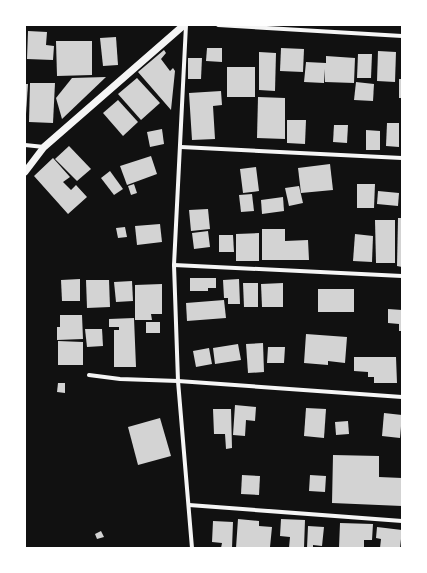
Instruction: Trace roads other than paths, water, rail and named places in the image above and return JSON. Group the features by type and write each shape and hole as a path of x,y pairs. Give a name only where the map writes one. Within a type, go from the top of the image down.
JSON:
{"street":[{"path":"25,172 44,147 185,25"},
{"path":"185,25 181,147 174,265 178,381 192,548"},
{"path":"218,25 402,36"},
{"path":"25,145 44,147"},
{"path":"181,147 402,158"},
{"path":"174,265 402,276"},
{"path":"90,375 120,380 178,381 402,398"},
{"path":"188,505 402,520"}]}
